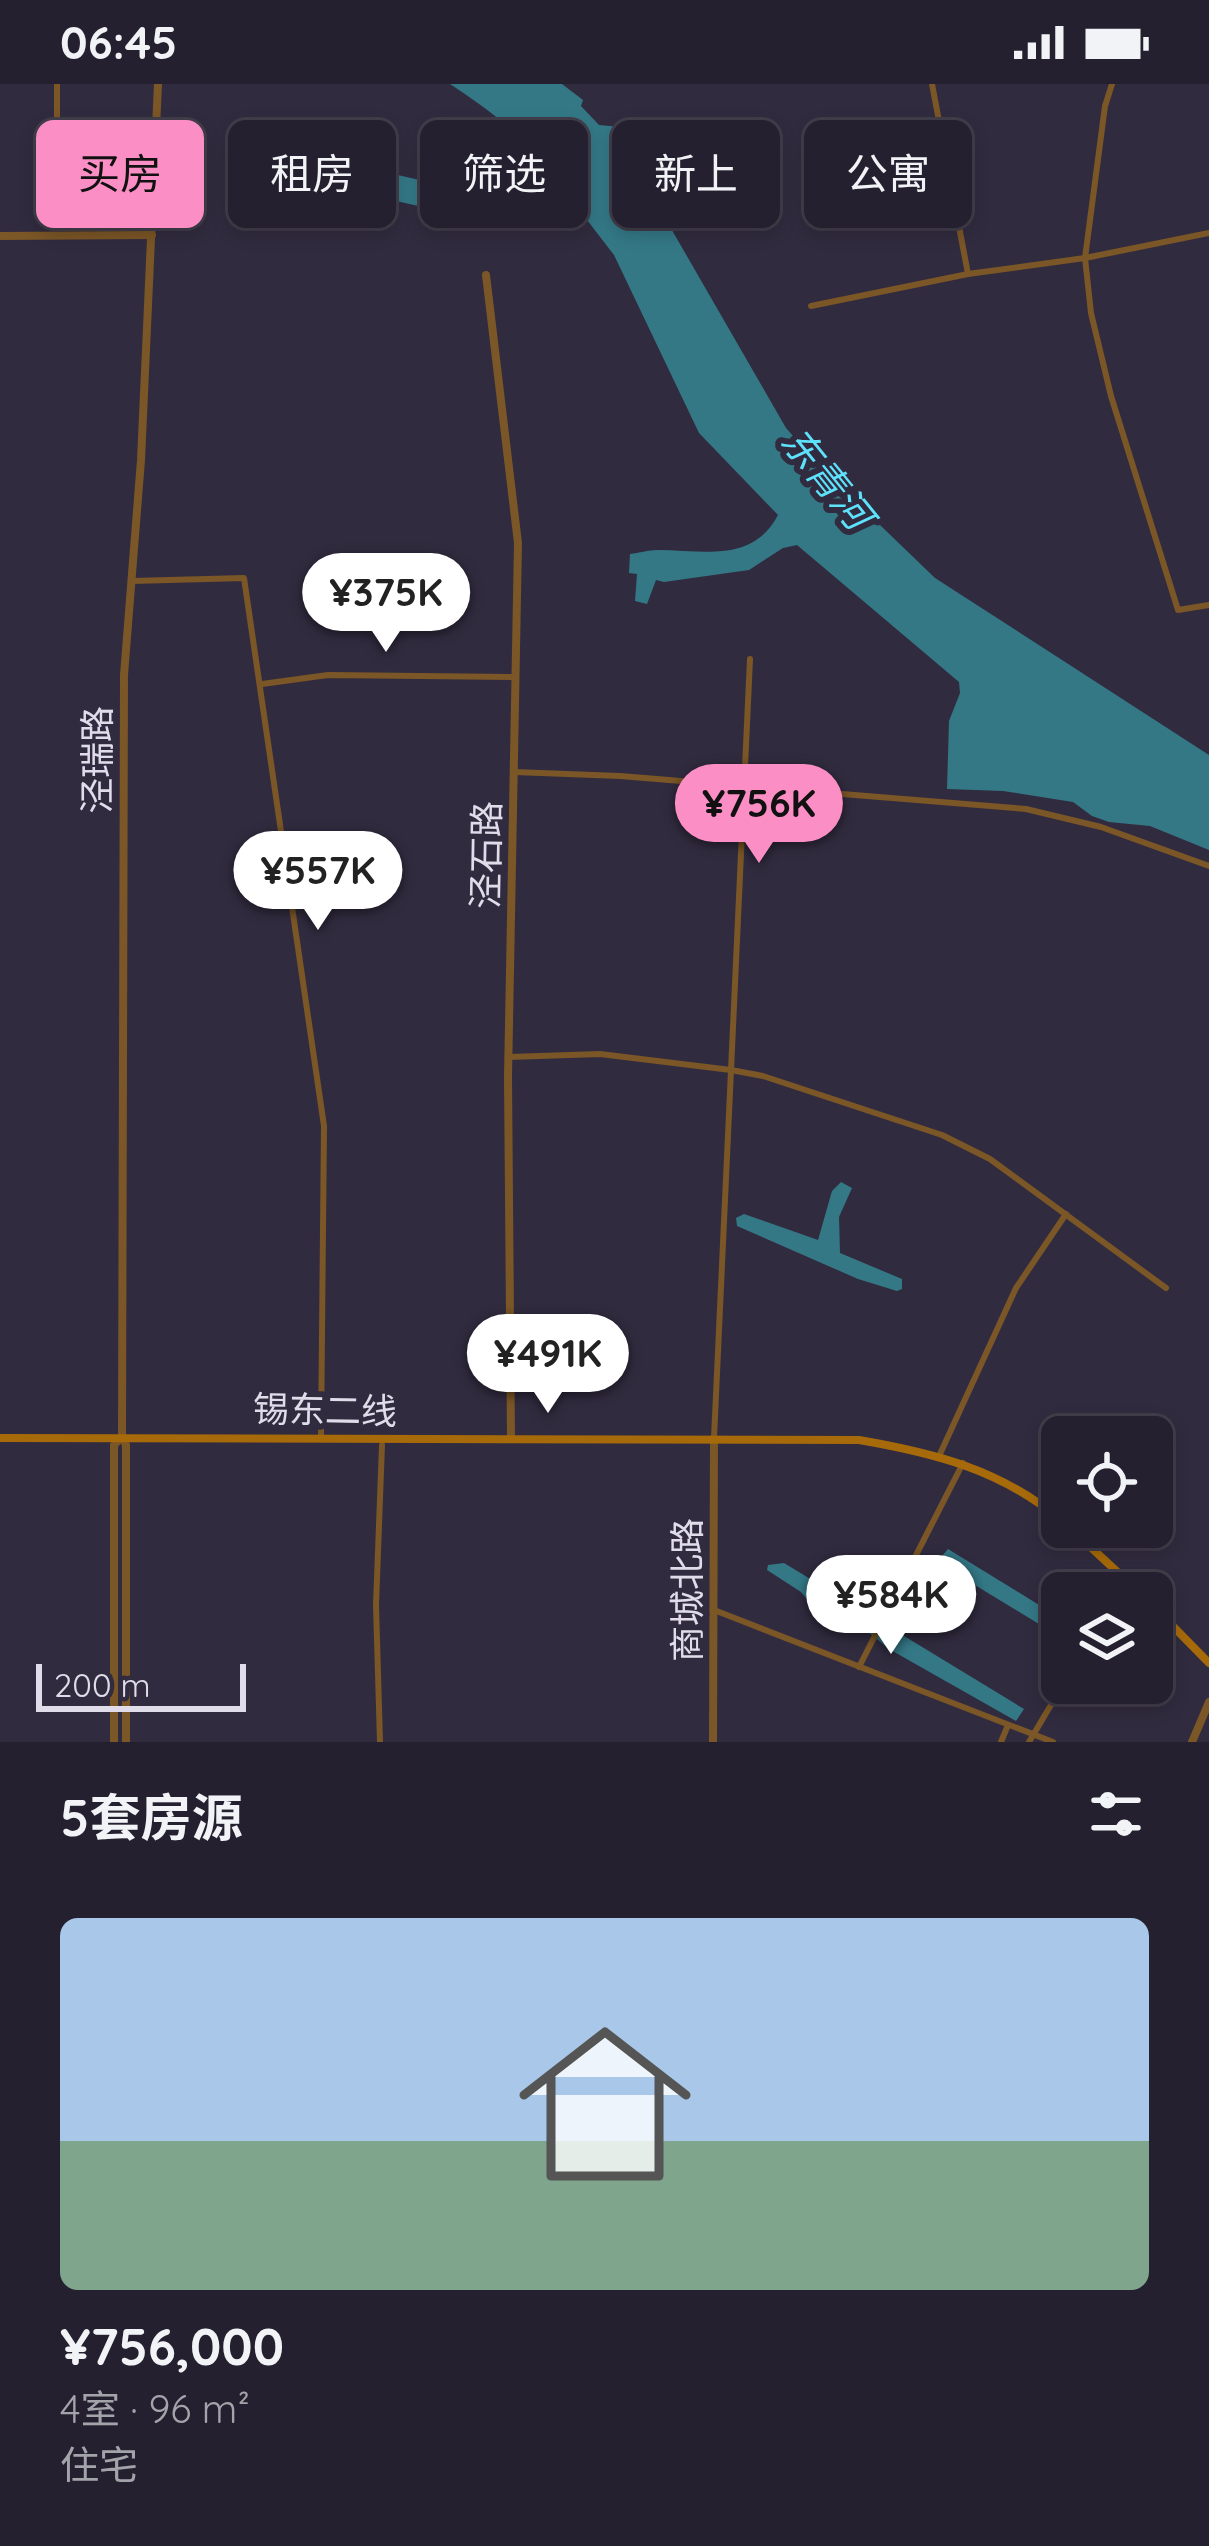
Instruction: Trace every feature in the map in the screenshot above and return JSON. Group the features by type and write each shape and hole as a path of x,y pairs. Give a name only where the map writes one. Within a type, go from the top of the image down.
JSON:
{"main road":[{"name":"锡东二线","path":"0,1438 860,1440 940,1454 1041,1503"},
{"path":"1092,1548 1118,1572"},
{"path":"1173,1626 1209,1663"}],"street":[{"path":"57,84 57,120"},
{"name":"泾瑞路","path":"126,1742 124,675 158,84"},
{"path":"932,84 968,274"},
{"path":"1112,84 1085,258 1091,314 1111,396 1178,610 1209,604"},
{"path":"811,306 1209,233"},
{"path":"0,236 152,235"},
{"name":"泾石路","path":"486,275 518,543 509,1057 511,1438"},
{"path":"132,581 244,578 324,1126 321,1437"},
{"path":"714,1438 750,659"},
{"path":"260,685 328,676 516,677"},
{"path":"514,772 620,776 1026,809 1101,827 1209,866"},
{"path":"509,1057 600,1054 731,1070 763,1076 942,1135 990,1159 1166,1288"},
{"path":"940,1454 1016,1288 1066,1214"},
{"name":"泾瑞路","path":"114,1742 114,1445 122,1437"},
{"name":"商城北路","path":"712,1742 714,1438"},
{"path":"380,1742 376,1605 382,1445"},
{"path":"860,1667 963,1463"},
{"path":"714,1610 1031,1738 1053,1742"},
{"path":"1192,1742 1209,1702"},
{"path":"1031,1738 1051,1704"},
{"path":"1001,1742 1008,1725"}],"water":[{"name":"东青河","path":"450,84 562,84 583,100 581,106 599,125 612,126 612,228 671,228 786,428 935,578 1209,755 1209,850 1150,826 1092,816 1073,802 1003,791 947,789 949,721 960,693 959,682 797,545 783,548 749,570 656,580 647,604 635,601 637,574 629,573 630,554 740,548 767,531 778,515 699,433 614,255 588,221 588,120 496,117"},
{"path":"396,175 420,180 420,206 396,201"},
{"path":"841,1182 852,1188 839,1217 840,1253 902,1279 902,1289 858,1279 737,1226 736,1218 744,1214 818,1240 832,1191"},
{"path":"948,1549 1041,1606 1041,1625 937,1562"},
{"path":"784,1563 1024,1709 1016,1721 889,1649 867,1631 810,1603 767,1570 768,1565"}]}
